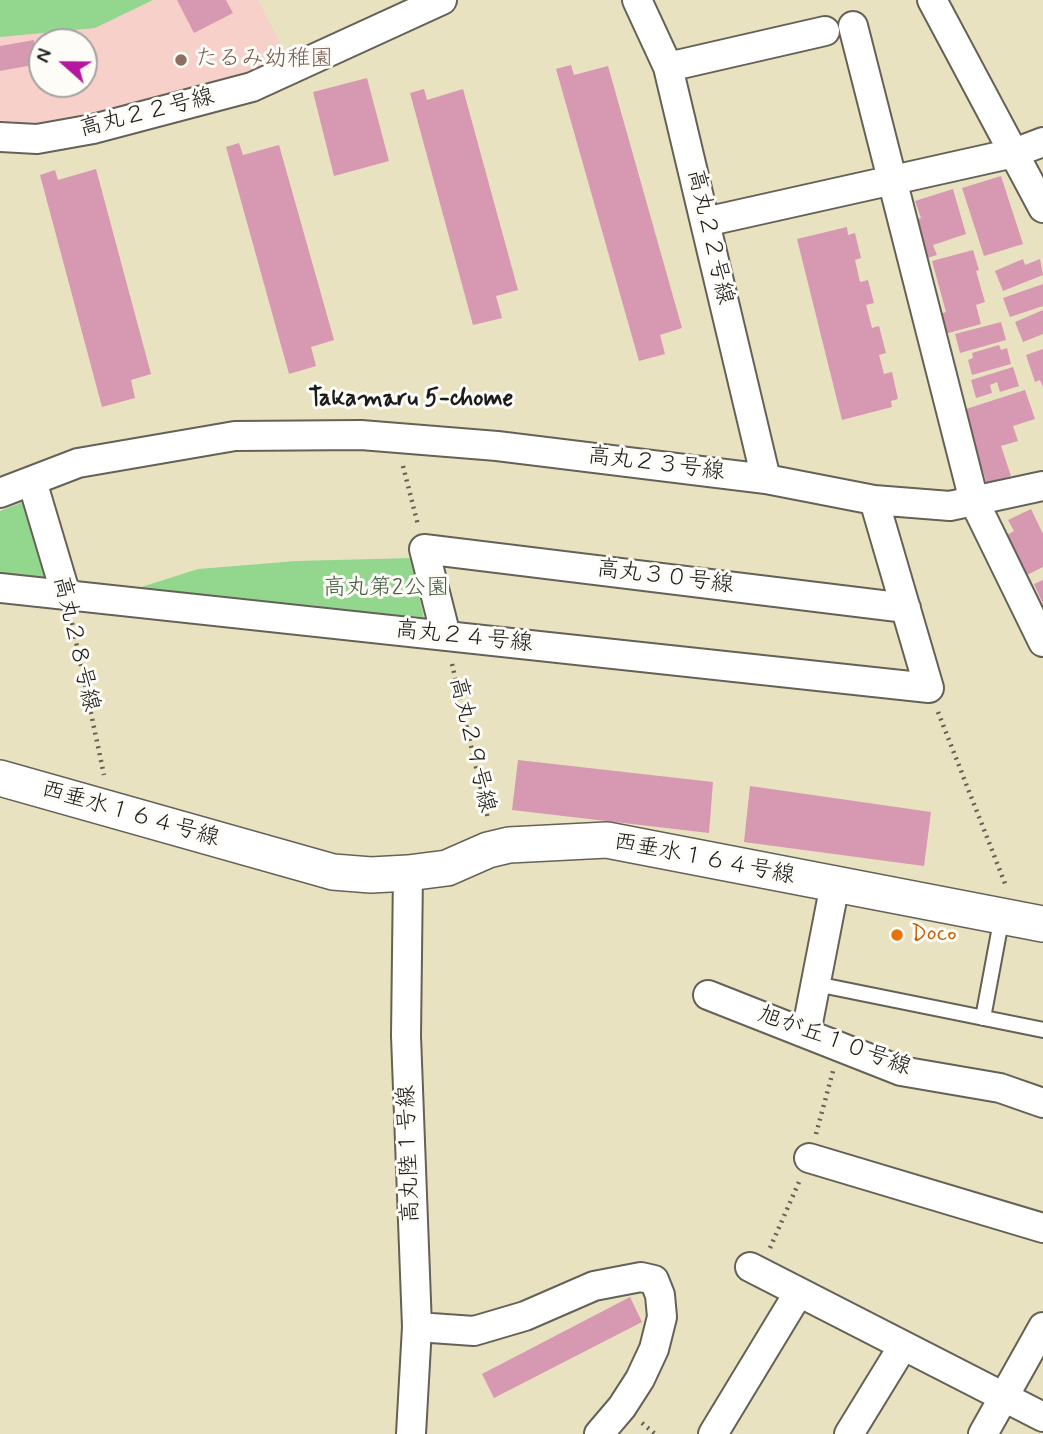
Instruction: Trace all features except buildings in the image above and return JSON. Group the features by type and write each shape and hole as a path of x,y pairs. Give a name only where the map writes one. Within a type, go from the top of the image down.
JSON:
{"street":[{"name":"高丸２２号線","path":"0,137 37,139 93,130 252,87 442,0"},
{"name":"高丸２２号線","path":"637,0 668,67 766,479"},
{"path":"932,0 1043,208"},
{"path":"853,26 974,501 1043,642"},
{"path":"668,67 825,31"},
{"path":"705,222 1014,153 1043,142"},
{"name":"高丸２３号線","path":"0,493 78,463 235,436 361,435 497,446 766,479 874,500 950,506 1043,486"},
{"name":"高丸２８号線","path":"32,481 66,595"},
{"path":"874,500 929,688"},
{"path":"424,549 446,636"},
{"name":"高丸３０号線","path":"424,549 906,608"},
{"name":"高丸２４号線","path":"0,588 929,688"},
{"name":"西垂水１６４号線","path":"0,778 334,872 371,876 408,873 447,868 494,848 509,845 607,841 1022,920"},
{"name":"高丸陸１号線","path":"408,873 405,1036 417,1327 411,1434"},
{"path":"806,1034 835,884"},
{"name":"旭が丘１０号線","path":"708,995 901,1071 1000,1087 1043,1102"},
{"path":"809,1158 1043,1228"},
{"path":"755,1270 1043,1417"},
{"path":"417,1327 474,1331 525,1316 594,1286 641,1277 654,1280 660,1295 662,1317 654,1349 640,1380 599,1434"},
{"path":"713,1434 799,1292"},
{"path":"983,1434 1043,1327"},
{"path":"849,1434 902,1346"}],"lane":[{"path":"983,1018 1022,920"},
{"path":"816,984 1043,1030"}],"path":[{"path":"396,438 424,549"},
{"name":"高丸２８号線","path":"66,595 112,810"},
{"name":"高丸２９号線","path":"446,636 494,848"},
{"path":"929,688 971,801 1022,920"},
{"path":"755,1270 809,1158 840,1047"}],"shaded area":[{"name":"たるみ幼稚園","path":"0,0 258,0 286,54 268,66 127,106 25,127 0,124"}],"green space":[{"path":"0,0 153,0 95,28 28,28 28,34 0,37"},
{"path":"26,501 46,582 0,577 0,511"},
{"name":"高丸第2公園","path":"412,558 425,624 132,590 198,569 296,561"}],"place":[{"name":"たるみ幼稚園","path":"181,60"},
{"name":"Doco","path":"897,935"}],"district":[{"name":"Takamaru 5-chome","path":"411,400"}]}
